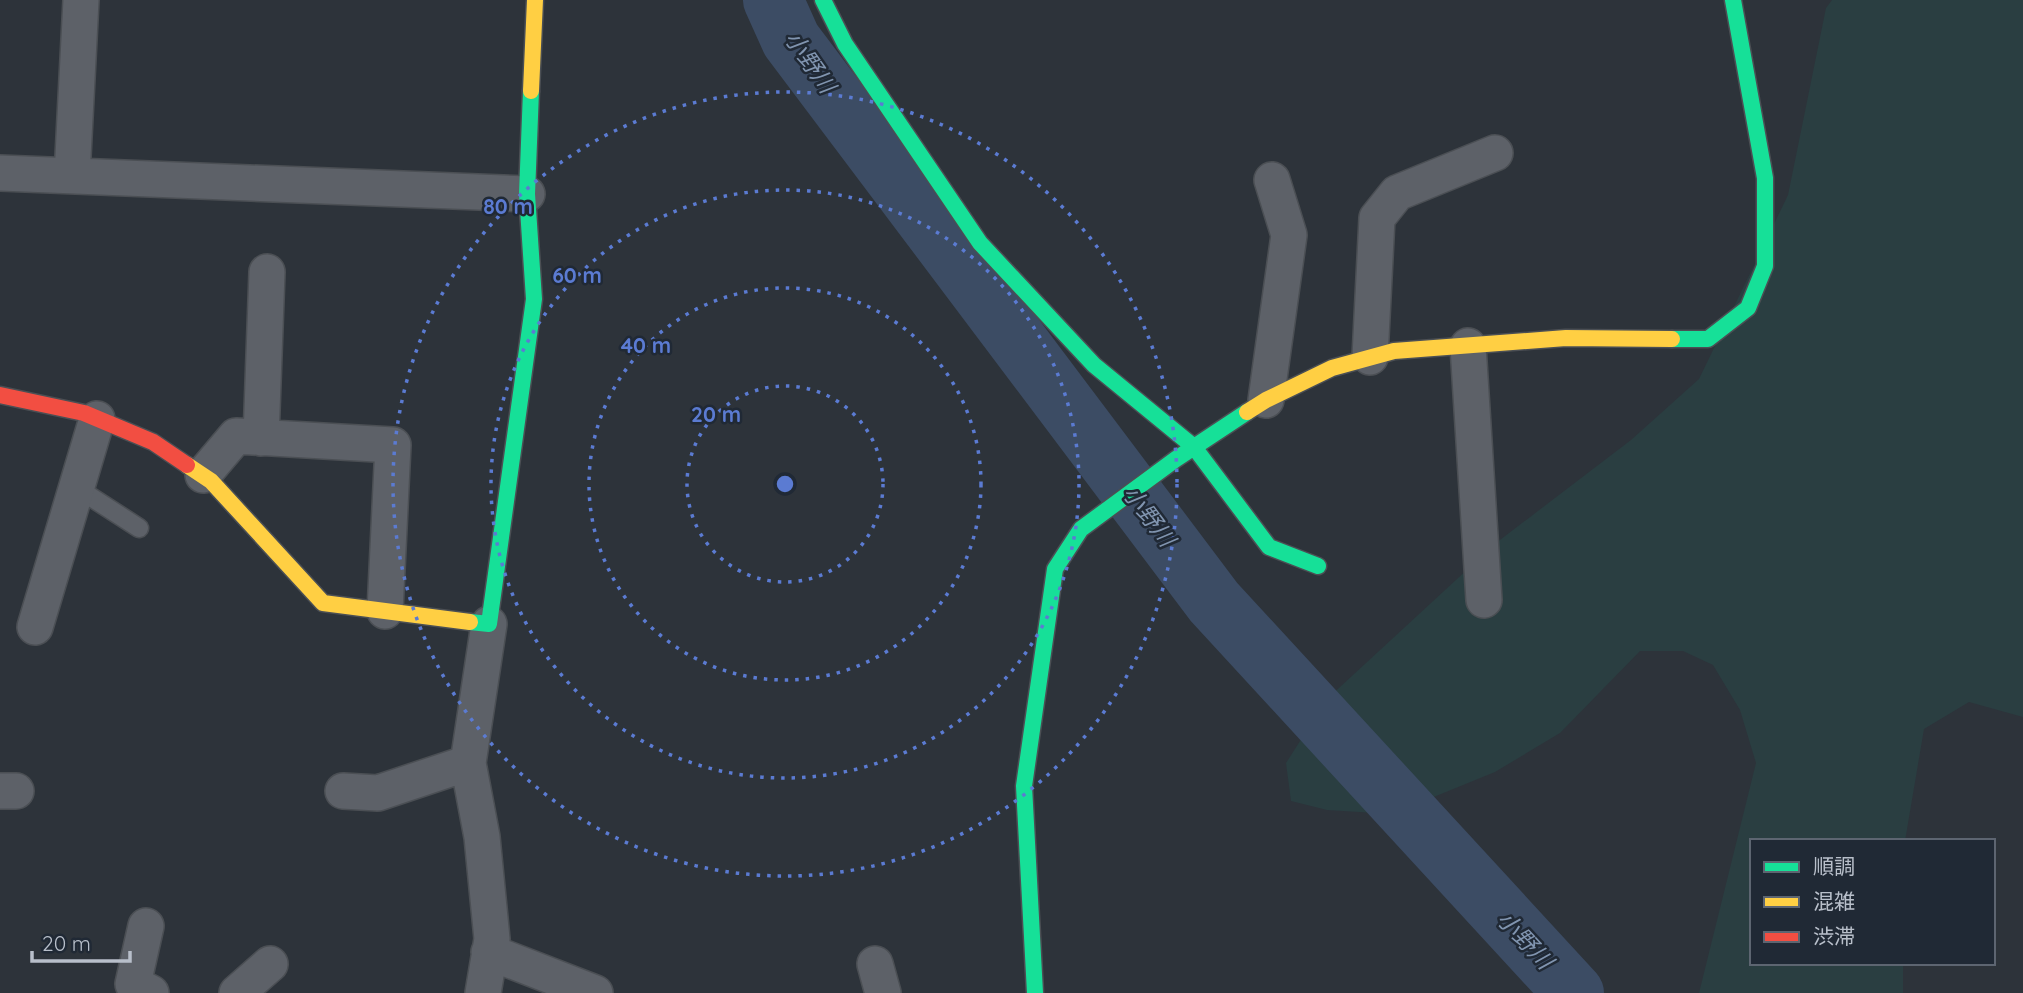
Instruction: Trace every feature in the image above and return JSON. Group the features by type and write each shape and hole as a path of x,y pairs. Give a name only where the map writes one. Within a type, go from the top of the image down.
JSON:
{"street":[{"path":"72,176 81,0"},
{"path":"483,993 492,939 482,837 468,763 534,299 527,194 535,0"},
{"path":"823,0 845,44 980,243 1094,365 1194,447 1269,547 1318,566"},
{"path":"1035,993 1024,786 1055,569 1081,530 1176,459 1266,400 1332,368 1394,351 1566,338 1708,339 1748,308 1765,266 1765,178 1733,0"},
{"path":"1370,358 1377,218 1397,193 1495,153"},
{"path":"0,173 527,194"},
{"path":"1266,400 1289,235 1272,180"},
{"path":"261,438 267,272"},
{"path":"1468,346 1484,600"},
{"path":"0,395 83,414 153,442 211,481 323,603 489,624"},
{"path":"35,627 97,419"},
{"path":"203,475 236,436 393,445 385,611"},
{"path":"344,791 378,793 468,763"},
{"path":"146,926 133,985 151,993"},
{"path":"489,952 595,993"},
{"path":"237,993 270,964"}],"lane":[{"path":"77,488 139,528"}],"green space":[{"path":"1832,0 2023,0 2023,717 1969,702 1924,729 1905,839 1750,839 1750,965 1903,965 1903,993 1699,993 1756,763 1740,710 1713,665 1683,651 1640,651 1560,733 1495,772 1392,814 1327,810 1291,801 1286,763 1327,699 1496,543 1631,440 1699,379 1788,195 1826,8"}],"waterway":[{"name":"小野川","path":"773,0 791,40 1214,602 1574,993"}],"traffic: fast":[{"path":"823,0 845,44 980,243 1094,365 1194,447 1269,547 1318,566"},
{"path":"1672,339 1708,339 1748,308 1765,266 1765,178 1733,0"},
{"path":"470,622 489,624 534,299 527,194 531,91"},
{"path":"1035,993 1024,786 1055,569 1081,529 1176,459 1247,412"}],"traffic: slow":[{"path":"531,91 535,0"},
{"path":"1247,412 1332,368 1394,351 1566,338 1672,339"},
{"path":"187,465 211,481 323,603 470,622"}],"traffic: jam":[{"path":"0,395 84,413 153,442 187,465"}]}
